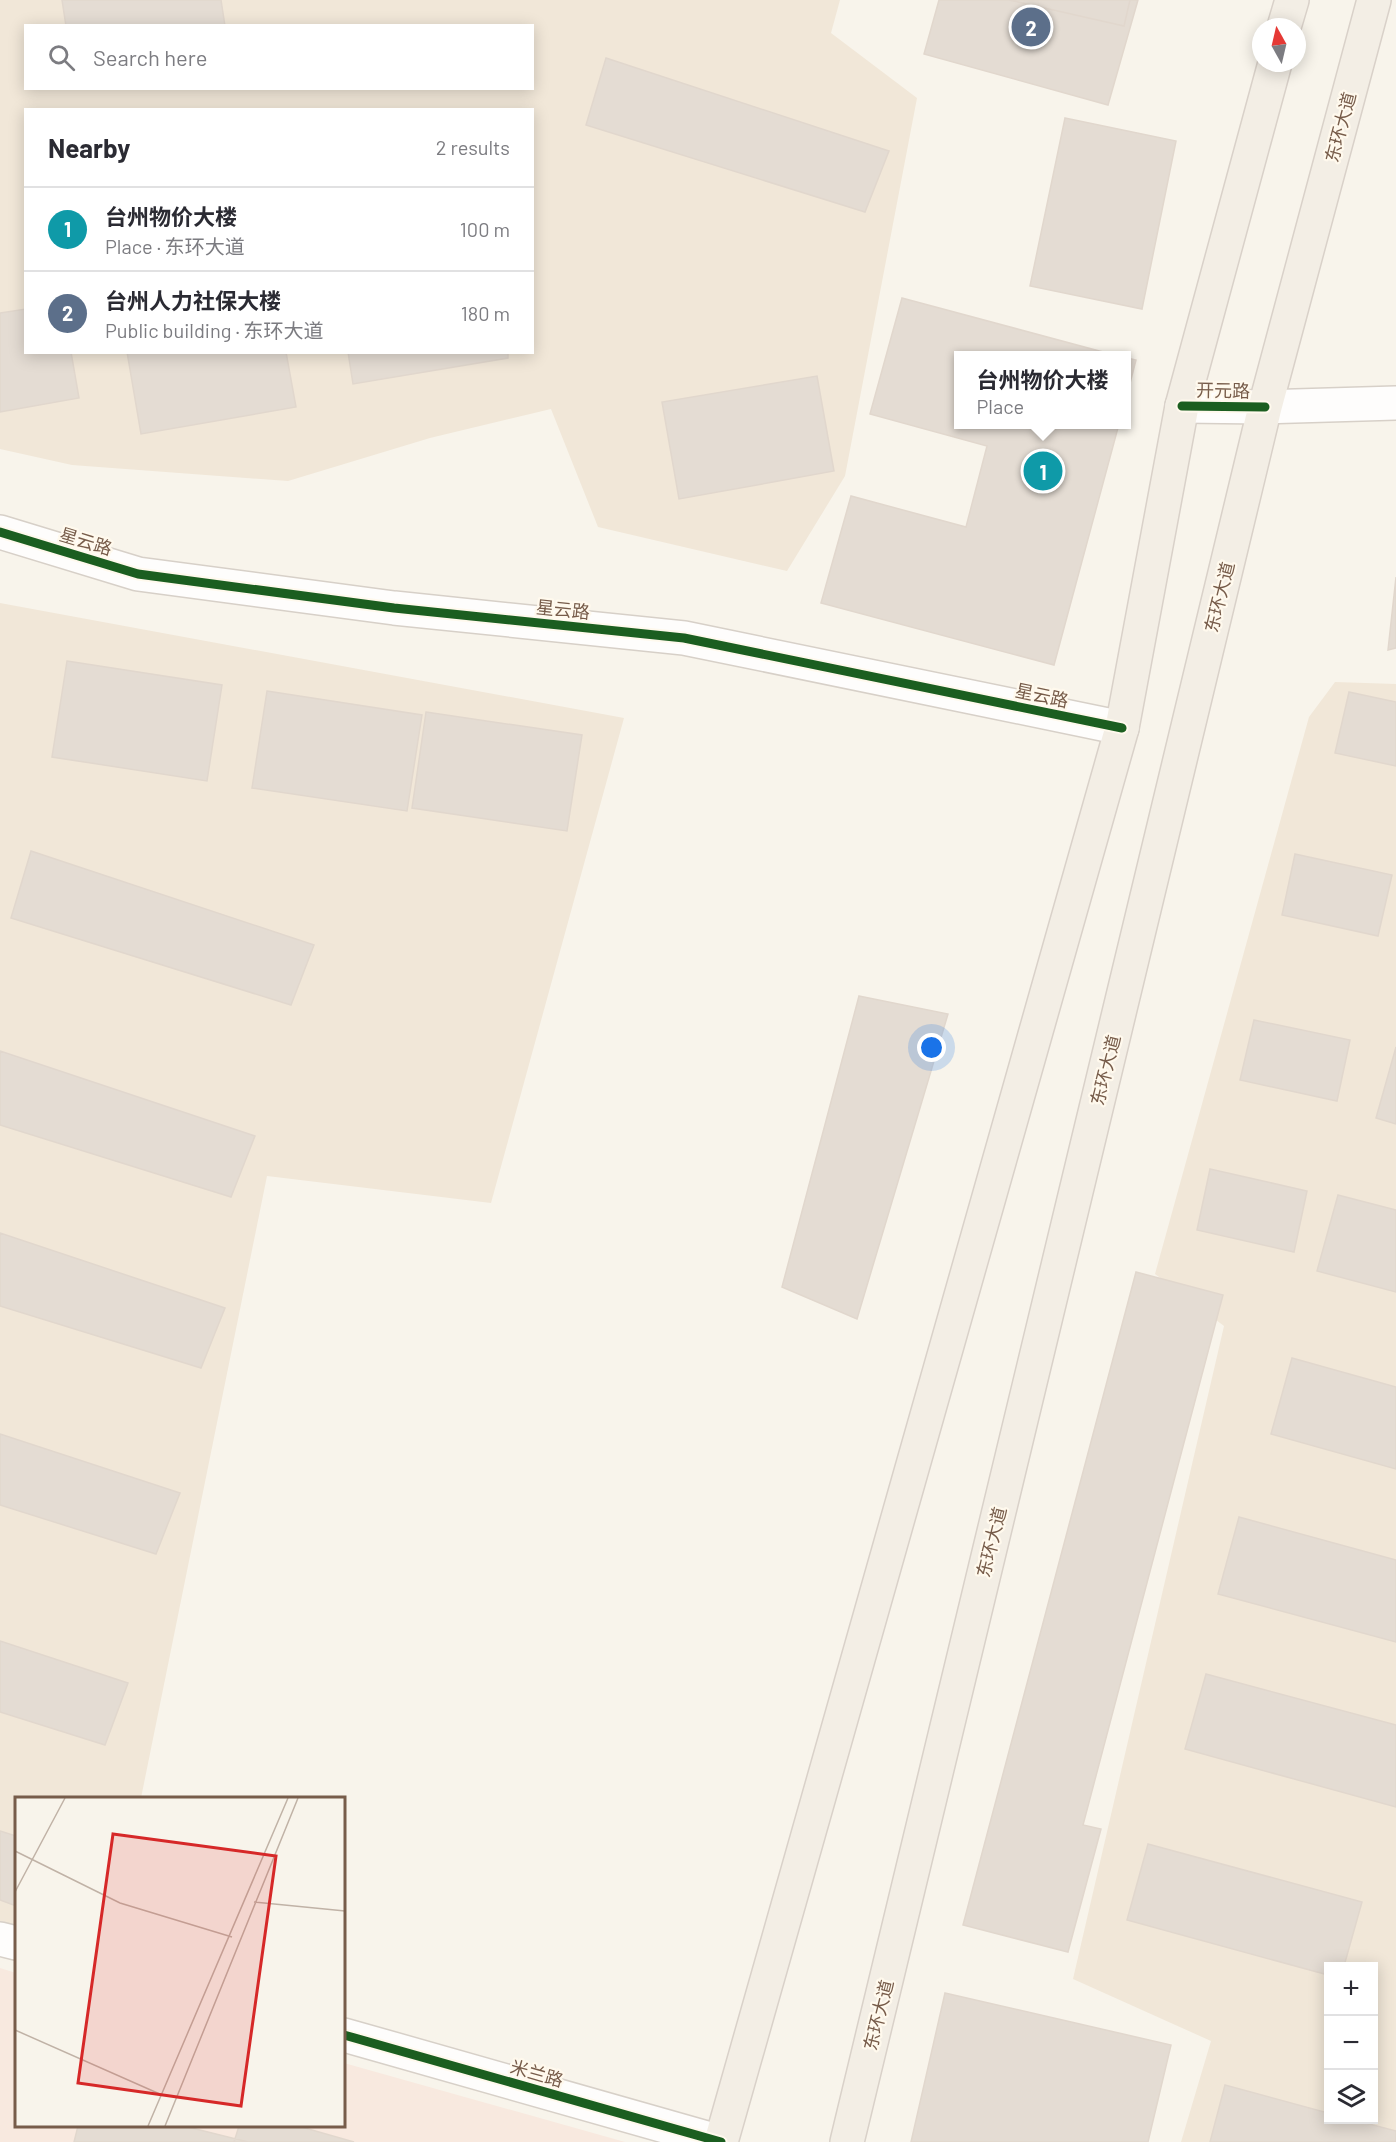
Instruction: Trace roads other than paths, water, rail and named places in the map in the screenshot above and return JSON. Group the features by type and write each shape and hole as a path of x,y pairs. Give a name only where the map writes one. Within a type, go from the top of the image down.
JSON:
{"main road":[{"path":"1287,18 1292,0"},
{"name":"东环大道","path":"847,2142 1265,407 1374,0"},
{"path":"721,2142 1122,728 1182,406 1273,72"}],"street":[{"name":"开元路","path":"1182,406 1265,407 1396,402"},
{"name":"星云路","path":"0,532 138,574 394,608 684,638 1122,728"},
{"path":"0,1939 15,1943"},
{"name":"米兰路","path":"345,2035 721,2142"}],"place":[{"name":"台州人力社保大楼","path":"1031,27"},
{"name":"台州物价大楼","path":"1043,471"}]}
